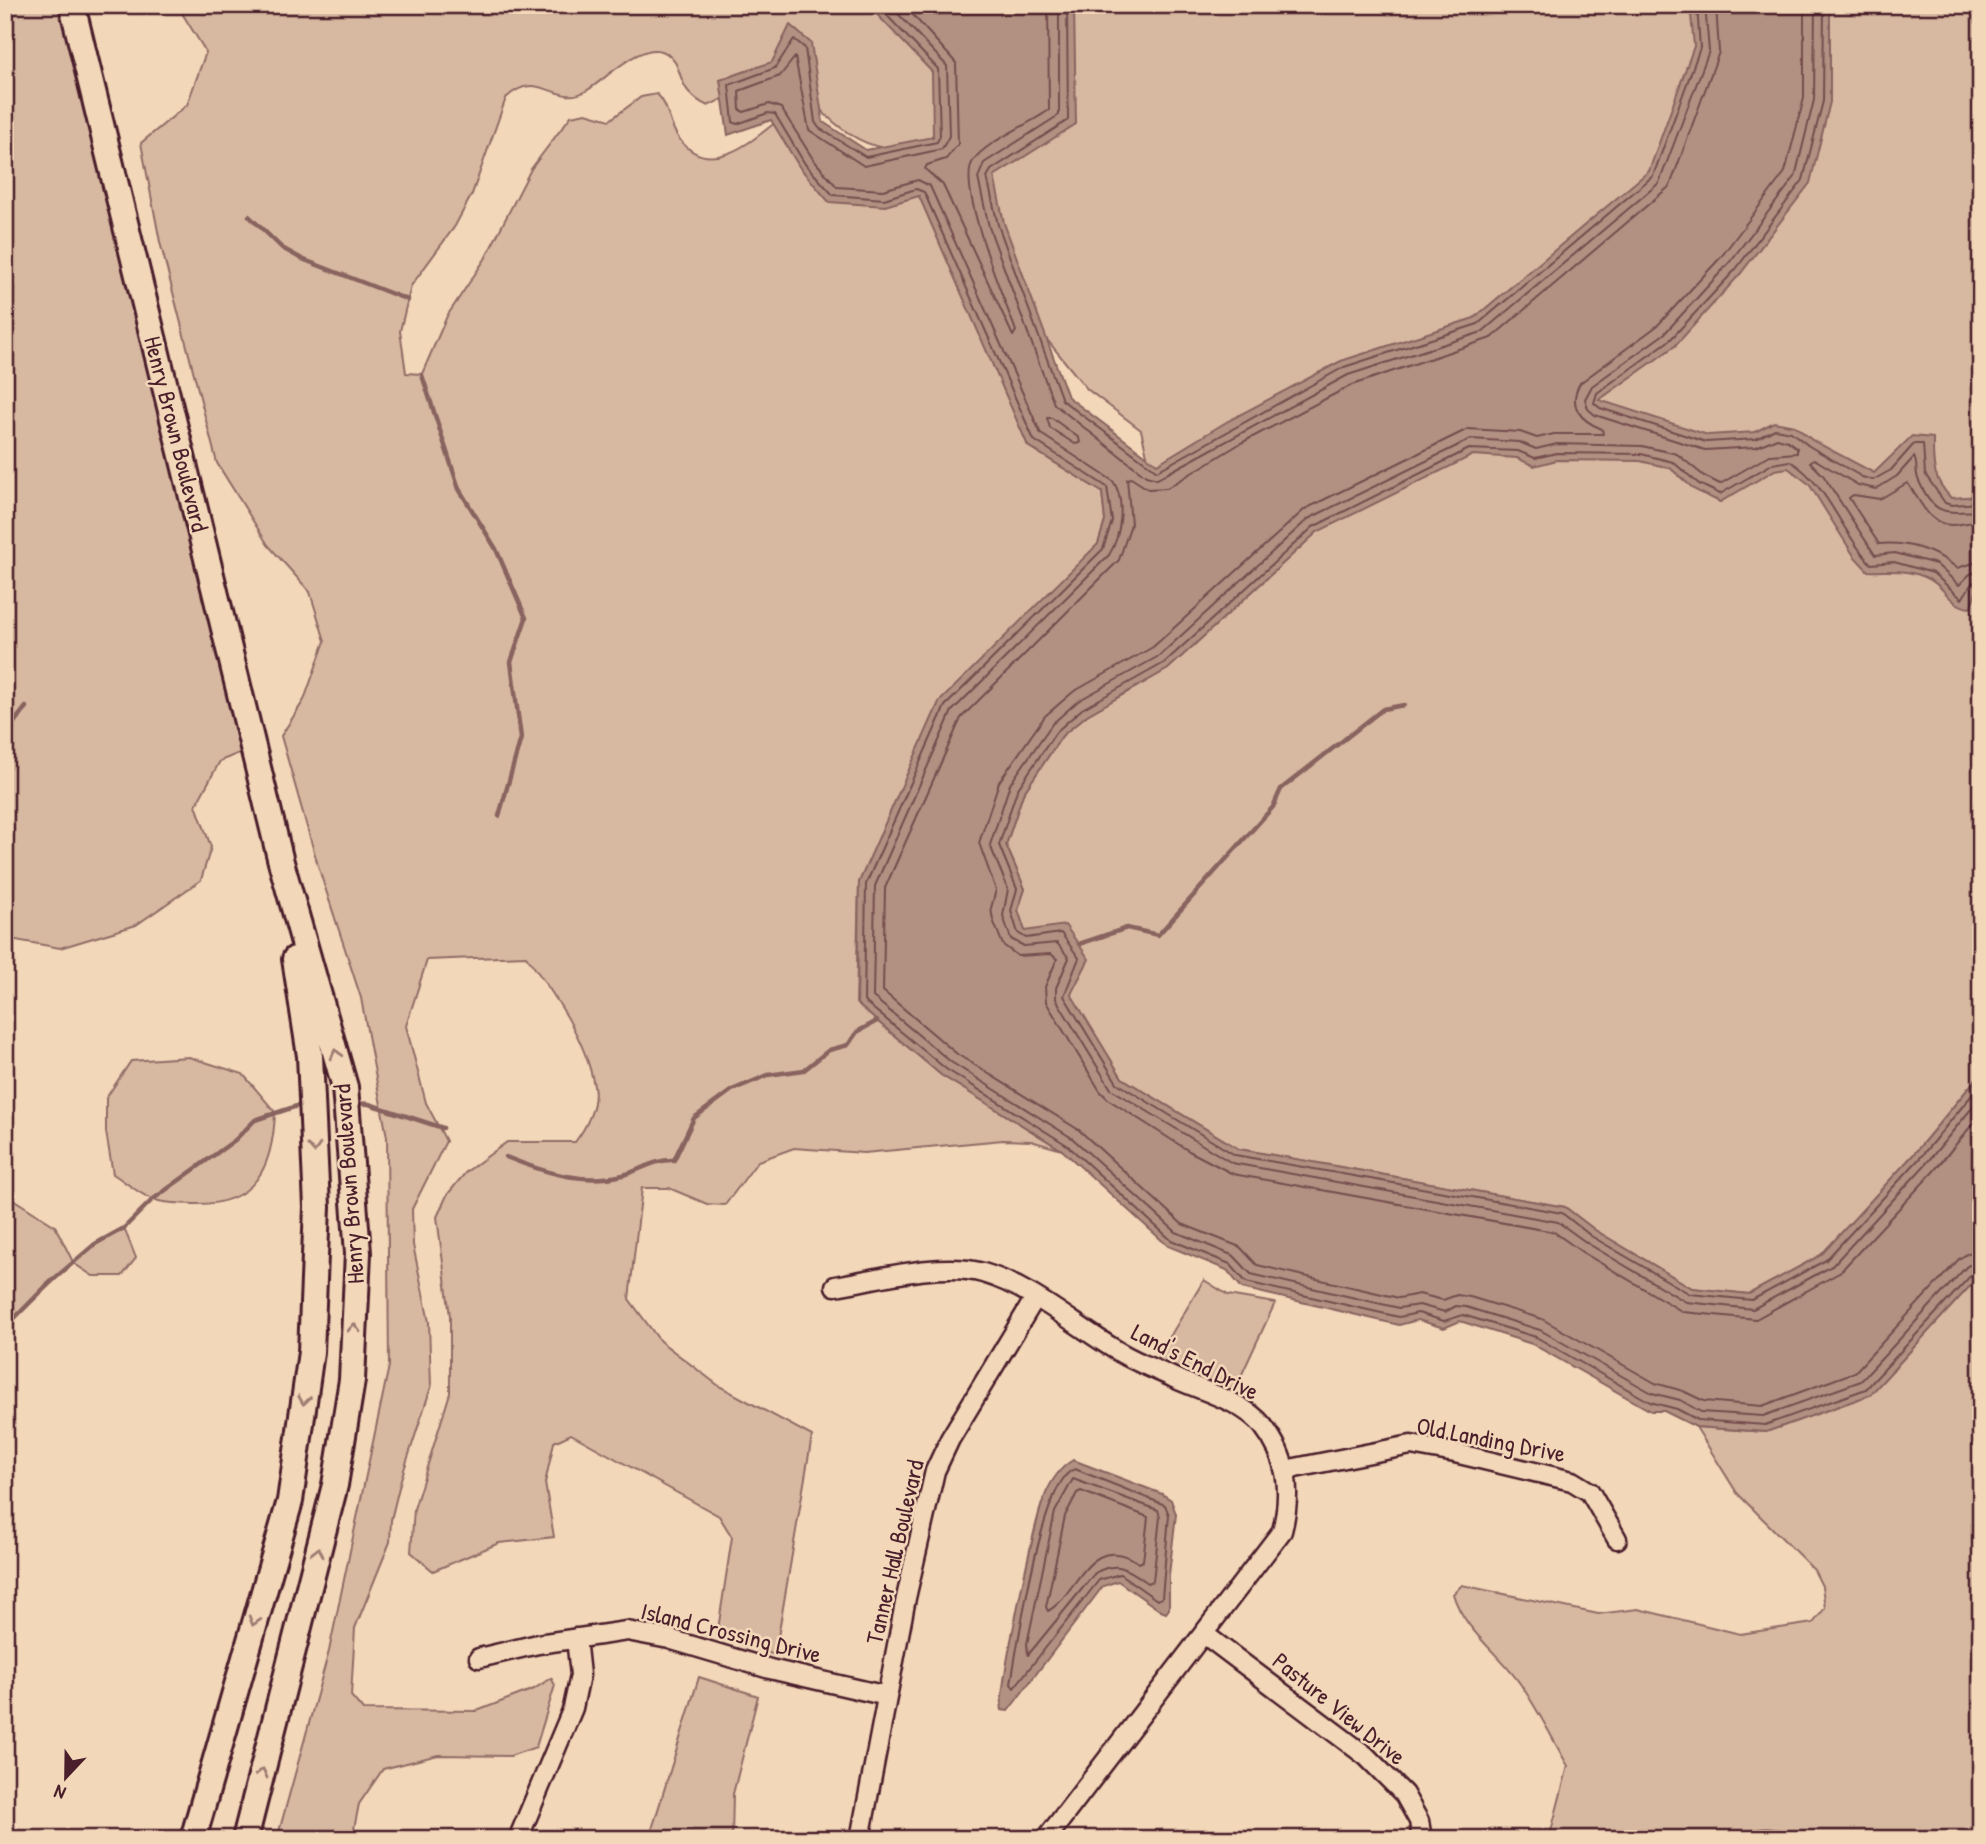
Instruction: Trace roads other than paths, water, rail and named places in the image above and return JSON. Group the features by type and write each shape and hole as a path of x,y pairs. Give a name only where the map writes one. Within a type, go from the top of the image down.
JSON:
{"main road":[{"name":"Henry Brown Boulevard","path":"72,5 281,862 345,1087 358,1253 352,1380 335,1485 245,1839"},
{"name":"Henry Brown Boulevard","path":"193,1839 290,1501 311,1352 317,1207 310,1056 281,862"}],"street":[{"name":"Land's End Drive","path":"835,1286 953,1269 983,1273 1035,1298 1123,1354 1241,1408 1261,1423 1280,1451 1289,1506 1282,1531 1046,1839"},
{"name":"Tanner Hall Boulevard","path":"860,1839 887,1696 935,1471 950,1439 1035,1298"},
{"name":"Old Landing Drive","path":"1285,1471 1411,1445 1455,1453 1572,1481 1590,1492 1616,1539"},
{"name":"Island Crossing Drive","path":"479,1658 576,1638 628,1631 669,1639 770,1669 887,1696"},
{"name":"Pasture View Drive","path":"1204,1634 1366,1756 1404,1794 1419,1821 1422,1839"},
{"path":"518,1839 573,1708 580,1675 576,1638"}],"water":[{"path":"868,5 1074,5 1076,124 994,176 1004,223 1068,397 1157,464 1228,421 1341,361 1474,318 1649,171 1694,46 1690,5 1830,5 1830,102 1810,183 1741,273 1675,346 1599,400 1708,435 1755,432 1774,422 1795,426 1812,440 1874,473 1912,436 1933,438 1935,470 1945,491 1951,498 1979,496 1981,579 1970,608 1957,604 1935,582 1914,573 1868,571 1854,556 1809,484 1788,468 1775,470 1720,502 1695,490 1670,468 1640,461 1557,460 1534,466 1517,458 1473,455 1317,532 1168,669 1087,715 1062,736 1023,794 1006,845 1025,889 1018,910 1025,931 1065,925 1089,959 1071,994 1122,1078 1239,1149 1565,1207 1595,1230 1692,1288 1749,1294 1821,1255 1913,1155 1981,1073 1981,1274 1870,1395 1766,1432 1696,1427 1664,1411 1651,1411 1532,1344 1460,1321 1444,1328 1418,1320 1399,1325 1242,1288 1227,1270 1168,1246 1062,1150 941,1075 857,1004 859,882 939,702 1098,544 1105,521 1102,492 1028,446 919,196 885,206 829,202 800,168 771,120 728,135 720,80 772,62 790,25 811,43 823,122 866,150 933,137 932,72"},
{"path":"1073,1460 1162,1494 1171,1500 1176,1514 1169,1575 1169,1609 1166,1613 1161,1611 1118,1581 1103,1586 1008,1711 1002,1710 1011,1642 1039,1513 1052,1481 1063,1467"}],"waterway":[{"path":"249,216 282,248 302,259 408,300"},
{"path":"422,375 459,489 496,549 526,618 511,662 521,738 499,816"},
{"path":"1079,944 1127,928 1158,935 1273,807 1281,789 1383,709 1404,705"},
{"path":"5,734 26,707"},
{"path":"506,1157 549,1172 593,1179 623,1175 655,1163 674,1160 694,1118 732,1090 768,1075 804,1070 829,1050 848,1045 857,1032 877,1021"},
{"path":"355,1103 369,1104 443,1128"},
{"path":"5,1328 48,1284 95,1244 124,1228 152,1200 235,1140 255,1120 303,1104"}]}
